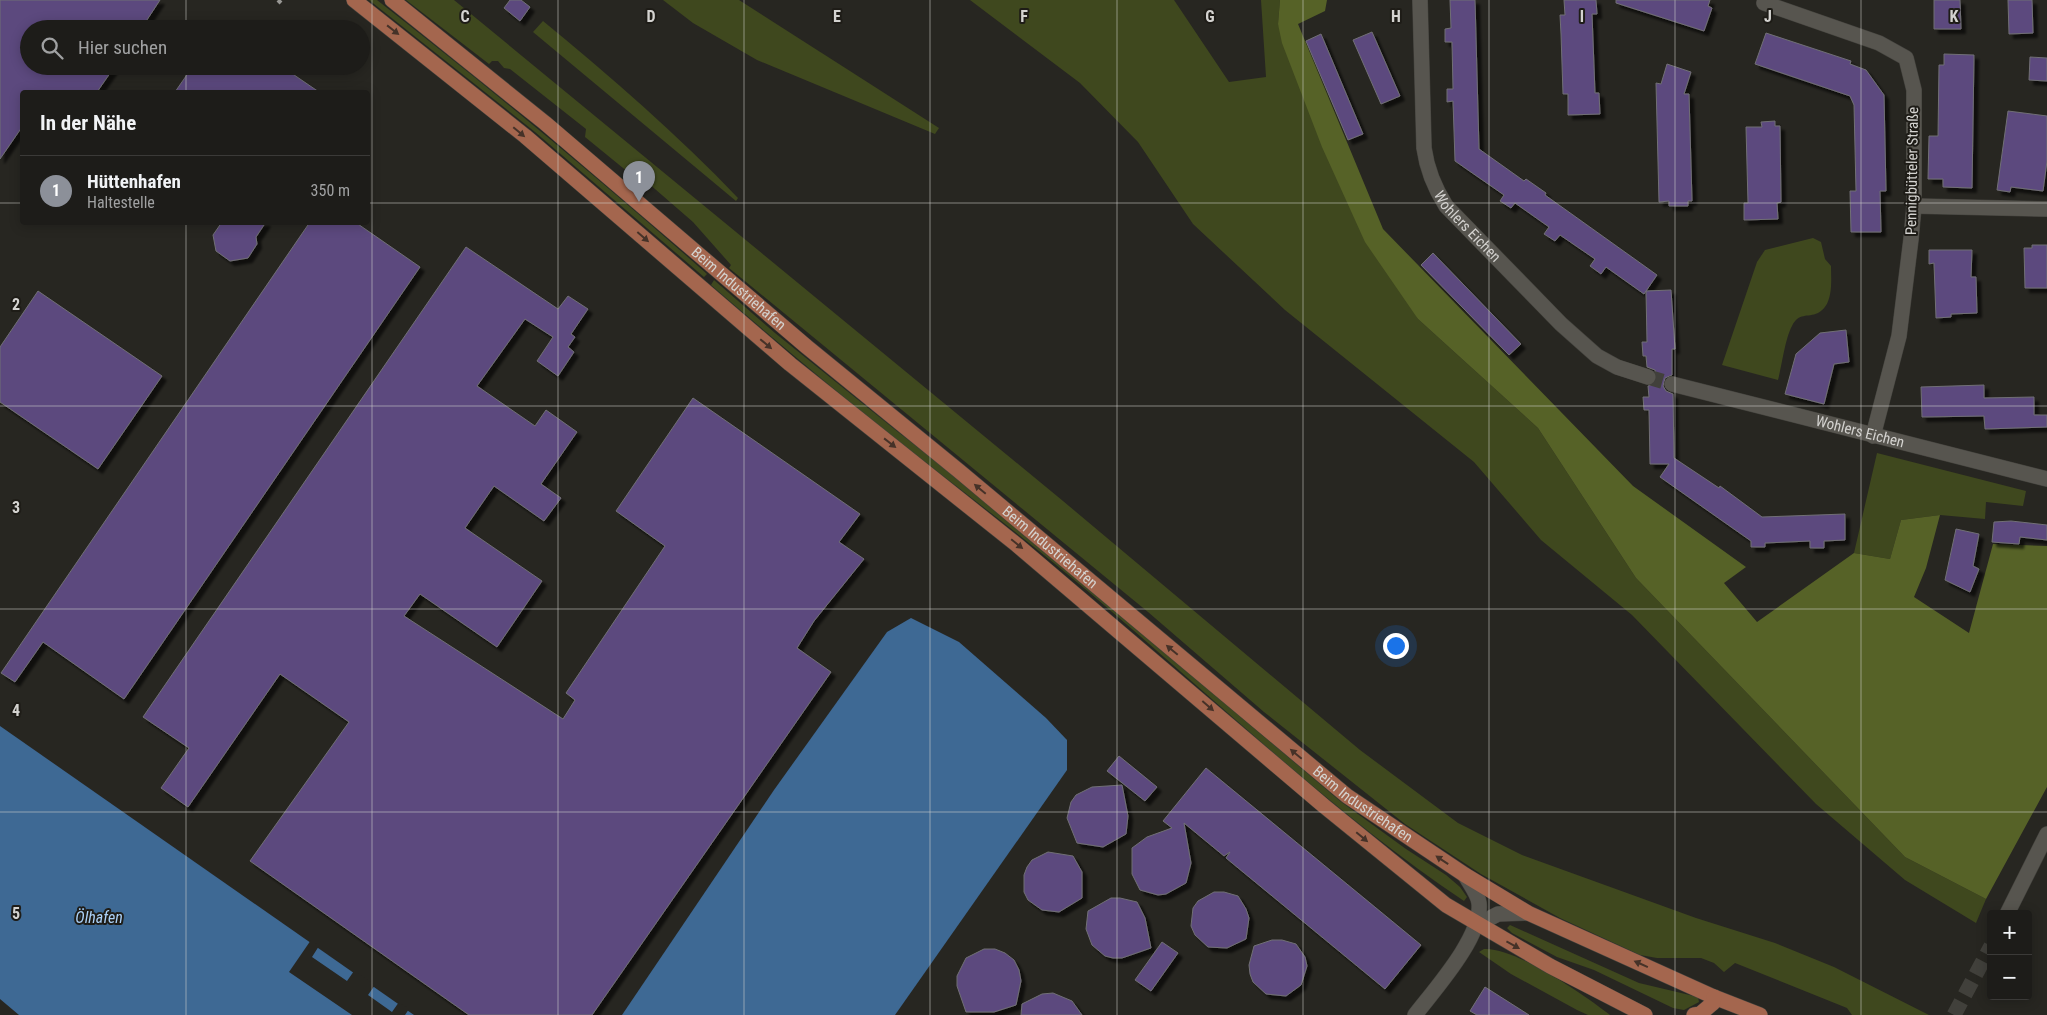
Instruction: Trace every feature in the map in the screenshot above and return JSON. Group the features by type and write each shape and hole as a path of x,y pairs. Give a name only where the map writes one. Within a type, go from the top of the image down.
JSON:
{"main road":[{"name":"Beim Industriehafen","path":"354,0 525,136 790,364 1080,597 1380,852 1446,905 1477,925 1645,1015"},
{"name":"Beim Industriehafen","path":"392,0 545,122 807,348 959,471 1347,796 1465,875 1528,913 1714,997 1760,1015"},
{"path":"1694,1015 1700,1014 1713,1003 1714,997"}],"street":[{"name":"Wohlers Eichen","path":"1420,0 1424,148 1427,169 1436,190 1446,206 1560,324 1597,356 1617,368 1648,378"},
{"name":"Pennigbütteler Straße","path":"1765,0 1764,3 1879,43 1906,58 1914,90 1914,206 1899,336 1873,436"},
{"path":"1914,206 2047,210"},
{"name":"Wohlers Eichen","path":"1672,384 2047,479"},
{"path":"2009,910 2043,850 2047,834"},
{"path":"1415,1015 1462,950 1477,925 1479,902 1465,875"},
{"path":"1477,925 1498,914 1528,913"}],"green space":[{"path":"369,0 377,0 503,100 707,274 704,277 535,132"},
{"path":"406,0 454,0 1063,501 1360,750 1458,823 1522,855 1696,918 1775,943 1834,967 1929,1015 1852,1015 1847,1008 1735,963 1724,972 1714,963 1701,958 1657,958 1640,955 1560,918 1481,874 1405,824 1264,712 1148,612 729,268 731,265 693,222 640,176 634,177 585,137 586,129 510,69 504,68 498,61 492,61 489,64"},
{"path":"663,0 739,0 939,128 935,134 757,60 693,23"},
{"path":"970,0 1174,0 1229,82 1266,77 1261,0 1280,0 1278,24 1418,319 1538,428 1636,578 1905,857 1986,899 1976,923 1905,880 1816,804 1632,615 1541,540 1474,462 1285,310 1193,224 1138,142 1080,83"},
{"path":"1280,0 1327,0 1325,11 1298,24 1383,229 1633,486 1746,567 1724,583 1757,622 1854,553 1890,559 1901,520 1940,515 1926,568 1914,597 1969,633 1993,544 2047,546 2047,787 1986,899 1905,857 1636,578 1538,428 1418,319 1365,242 1322,147 1282,43 1278,24"},
{"path":"543,21 667,129 738,198 736,201 533,32"},
{"path":"1813,238 1821,242 1825,259 1831,266 1829,298 1827,304 1818,313 1800,317 1795,322 1787,338 1778,380 1722,365 1757,262 1765,250"},
{"path":"714,280 775,333 981,496 1340,801 1406,849 1446,875 1460,887 1467,897 1464,901 1366,830 1065,572 887,432 776,341 711,285"},
{"path":"1877,453 2026,491 2023,506 1986,502 1985,519 1940,515 1901,520 1890,559 1854,553"},
{"path":"1510,925 1639,983 1698,997 1699,1002 1684,1010 1673,1008 1594,970 1557,957 1512,933 1507,928"},
{"path":"1484,949 1498,950 1531,964 1567,985 1610,1015 1588,1015 1577,1010 1511,974 1479,952"}],"water":[{"path":"911,618 959,642 1046,718 1067,740 1067,770 895,1015 622,1015 774,790 887,632"},
{"name":"Ölhafen","path":"0,726 414,1015 19,1015 0,999"}],"pier":[{"path":"311,940 319,946 312,957 347,981 354,971 375,985 368,995 392,1012 399,1002 409,1009 405,1015 352,1015 289,972"}],"building":[{"path":"0,0 160,0 147,20 20,20 20,75 109,75 98,90 20,90 20,130 0,159"},
{"path":"510,0 521,0 530,7 520,21 504,8"},
{"path":"1450,0 1475,0 1479,149 1524,181 1526,179 1546,193 1545,195 1657,275 1644,294 1606,267 1601,274 1590,266 1595,259 1560,235 1555,241 1544,234 1549,227 1515,203 1511,208 1500,201 1504,195 1455,161 1453,101 1447,102 1447,89 1453,89 1452,42 1445,42 1445,29 1451,28"},
{"path":"1564,0 1596,0 1597,14 1592,14 1595,93 1599,93 1600,114 1568,115 1568,94 1563,94 1560,15 1565,15"},
{"path":"1616,0 1710,0 1708,6 1712,8 1704,31 1616,3"},
{"path":"1934,0 1960,0 1961,29 1934,29"},
{"path":"2008,0 2032,0 2033,33 2009,34"},
{"path":"1372,32 1400,96 1381,104 1353,40"},
{"path":"1766,33 1851,61 1850,64 1866,70 1884,95 1886,191 1880,191 1881,232 1851,232 1850,191 1856,191 1854,105 1850,96 1755,64"},
{"path":"1321,34 1363,134 1348,140 1306,41"},
{"path":"1944,54 1974,55 1972,188 1943,187 1943,179 1928,179 1929,136 1938,136 1939,65 1944,65"},
{"path":"2030,57 2047,58 2047,81 2029,80"},
{"path":"1667,64 1691,72 1684,94 1689,94 1692,201 1688,201 1688,206 1669,206 1669,201 1659,202 1656,83 1661,84"},
{"path":"187,75 294,75 316,90 176,90"},
{"path":"2008,111 2047,116 2047,161 2043,191 2011,187 2010,192 1997,190"},
{"path":"1775,121 1775,126 1780,126 1781,202 1777,203 1778,219 1744,220 1744,203 1748,203 1746,127 1762,127 1761,122"},
{"path":"220,225 264,225 256,237 257,244 248,258 230,261 216,251 213,235"},
{"path":"308,225 359,225 420,267 124,699 43,642 15,682 1,673"},
{"path":"2032,245 2047,245 2047,288 2025,288 2024,248 2032,248"},
{"path":"466,247 558,309 568,296 588,309 571,334 575,337 568,347 574,352 558,376 537,361 553,337 525,319 477,386 535,426 546,410 577,432 541,484 561,498 544,521 494,486 465,528 542,581 497,647 420,594 404,616 563,719 575,700 566,693 665,546 616,511 693,398 860,514 839,542 864,559 814,621 797,648 831,672 592,1015 469,1015 250,861 349,722 280,674 188,807 161,788 189,748 143,717"},
{"path":"1929,250 1972,250 1971,277 1976,277 1977,313 1951,314 1951,317 1936,318 1934,263 1929,264"},
{"path":"1433,253 1521,344 1509,355 1421,265"},
{"path":"1671,290 1675,349 1672,349 1672,375 1665,378 1663,386 1666,391 1673,394 1674,458 1719,488 1720,486 1762,517 1845,514 1845,540 1824,541 1824,548 1810,548 1810,541 1765,543 1765,547 1751,547 1751,541 1660,477 1669,464 1650,464 1649,410 1644,410 1643,397 1649,397 1648,386 1655,384 1657,376 1655,370 1647,367 1646,356 1643,356 1642,342 1647,342 1646,291"},
{"path":"38,291 162,376 98,469 0,402 0,347"},
{"path":"1846,330 1849,362 1834,364 1824,404 1785,394 1796,354 1820,333"},
{"path":"1984,385 1984,398 2034,397 2034,415 2047,415 2047,427 1985,429 1984,416 1922,417 1921,387"},
{"path":"2011,521 2047,525 2047,540 2020,537 2019,544 1992,542 1994,522"},
{"path":"1956,529 1979,534 1973,566 1979,569 1970,592 1945,580"},
{"path":"1119,756 1157,787 1145,801 1107,771"},
{"path":"1206,768 1421,945 1385,989 1226,858 1230,852 1224,856 1184,823 1191,863 1186,883 1166,894 1158,895 1140,890 1132,874 1132,848 1147,837 1172,828 1163,821"},
{"path":"1122,785 1128,816 1126,834 1103,847 1077,843 1067,818 1071,802 1076,795 1092,787"},
{"path":"1048,852 1073,856 1082,872 1082,898 1059,912 1042,910 1028,900 1024,892 1024,875 1027,867 1032,860"},
{"path":"1214,892 1224,892 1238,896 1249,918 1246,939 1227,948 1208,947 1195,935 1191,926 1193,908 1198,901"},
{"path":"1111,898 1137,902 1145,918 1151,948 1122,958 1113,958 1105,956 1092,945 1086,929 1088,911"},
{"path":"1272,940 1282,940 1296,944 1305,957 1307,966 1301,985 1286,996 1266,994 1253,982 1250,974 1249,965 1254,946"},
{"path":"1162,942 1178,953 1151,991 1135,980"},
{"path":"984,949 995,949 1005,953 1014,960 1019,970 1021,981 1016,1005 994,1012 966,1012 957,986 957,976 966,958"},
{"path":"1485,987 1529,1015 1477,1015 1470,1011"},
{"path":"1053,993 1072,1001 1082,1015 1021,1015 1022,1004 1042,994"}],"tunnel":[{"path":"1648,377 1672,384"},
{"path":"1954,1015 1987,953"}],"railway":[{"path":"278,0 281,3"}],"place":[{"name":"Hüttenhafen","path":"639,202"}]}
